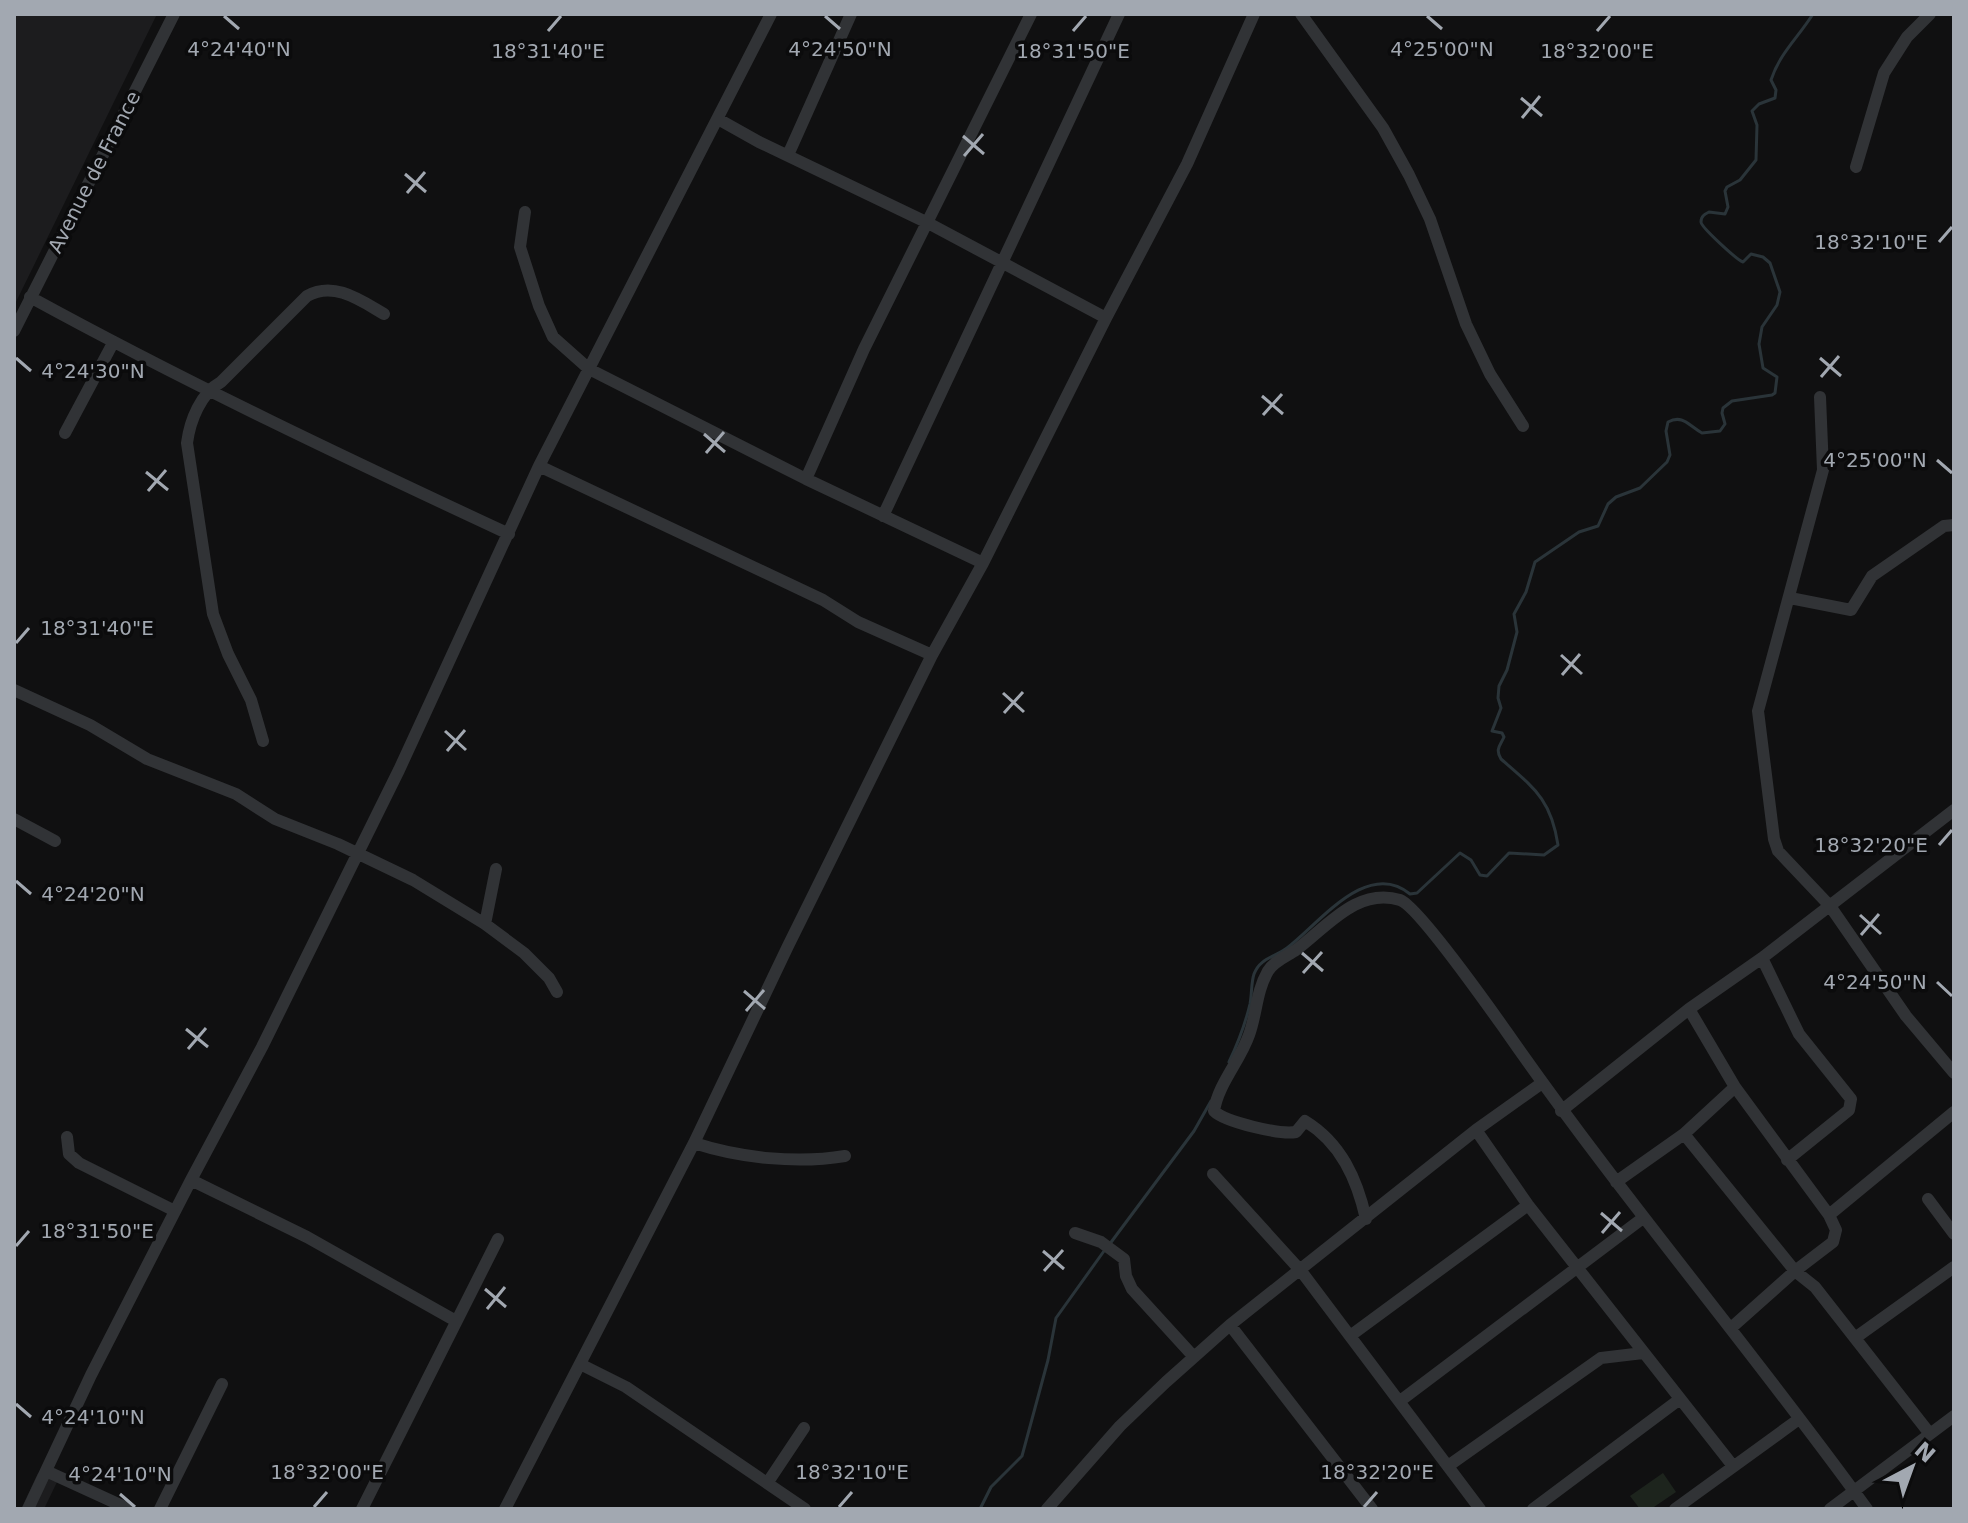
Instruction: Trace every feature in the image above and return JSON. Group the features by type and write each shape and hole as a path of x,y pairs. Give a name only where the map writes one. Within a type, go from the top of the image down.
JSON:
{"street":[{"name":"Avenue de France","path":"14,331 174,14"},
{"path":"28,1509 91,1375 262,1047 357,855 539,466 771,14"},
{"path":"788,155 851,14"},
{"path":"806,479 864,349 1031,14"},
{"path":"883,516 1119,14"},
{"path":"505,1509 694,1143 781,959 932,655 983,563 1190,159 1254,14"},
{"path":"1301,14 1383,128 1409,175 1430,219 1466,324 1490,374 1523,426"},
{"path":"1856,167 1884,73 1907,37 1930,14"},
{"path":"718,119 928,223 1106,318"},
{"path":"525,212 520,247 539,306 553,337 589,369 806,479 983,563"},
{"path":"263,741 251,700 228,654 213,614 187,443 190,427 207,390 221,382 290,311 318,290 344,293 384,314"},
{"path":"30,297 207,390 509,534"},
{"path":"65,433 113,343"},
{"path":"1820,397 1824,467 1759,704 1759,730 1776,845 1830,906 1906,1016 1954,1073"},
{"path":"539,466 823,600 862,624 932,655"},
{"path":"1790,598 1851,610 1876,573 1944,526 1954,525"},
{"path":"14,690 90,725 147,759 236,794 275,819 413,880 485,924 524,953 549,978 557,992"},
{"path":"1561,1111 1689,1009 1762,958 1954,810"},
{"path":"14,819 55,841"},
{"path":"485,924 496,869"},
{"path":"1366,1219 1350,1168 1315,1127 1305,1121 1296,1132 1280,1132 1225,1118 1214,1111 1248,1038 1256,998 1268,971 1323,925 1364,899 1378,897 1407,903 1482,998 1561,1111 1731,1328 1867,1509"},
{"path":"1762,958 1799,1034 1852,1103 1849,1110 1787,1160"},
{"path":"1689,1009 1735,1087 1829,1215 1836,1230 1833,1242 1731,1328"},
{"path":"1047,1509 1120,1426 1230,1325 1476,1130 1542,1083"},
{"path":"1616,1182 1684,1134 1735,1087"},
{"path":"1829,1215 1954,1112"},
{"path":"1476,1130 1528,1205 1733,1466"},
{"path":"1684,1134 1795,1271 1815,1287 1930,1434"},
{"path":"67,1137 69,1154 79,1163 175,1211"},
{"path":"694,1143 720,1152 805,1160 845,1156"},
{"path":"1213,1174 1301,1271 1480,1509"},
{"path":"191,1180 307,1237 456,1321"},
{"path":"1928,1199 1954,1234"},
{"path":"1350,1336 1528,1205"},
{"path":"1400,1401 1643,1218"},
{"path":"1075,1233 1101,1242 1124,1259 1126,1276 1132,1289 1194,1357"},
{"path":"362,1509 498,1239"},
{"path":"1855,1338 1954,1267"},
{"path":"1230,1325 1372,1509"},
{"path":"1448,1466 1601,1358 1643,1353"},
{"path":"580,1364 626,1387 805,1509"},
{"path":"160,1509 222,1384"},
{"path":"1533,1509 1680,1399"},
{"path":"1830,1509 1954,1416"},
{"path":"1675,1509 1799,1419"},
{"path":"768,1482 804,1428"},
{"path":"46,1471 129,1509"}],"shaded area":[{"path":"14,14 157,14 14,306"},
{"path":"38,1473 57,1482 44,1509 21,1509"},
{"path":"1663,1473 1676,1492 1651,1509 1640,1509 1630,1496"}],"waterway":[{"path":"1229,1062 1246,1019 1257,969 1264,961 1287,948 1344,899 1360,889 1377,884 1394,885 1410,894 1417,893 1460,853 1471,860 1480,875 1487,876 1509,853 1544,855 1558,845 1546,805 1532,787 1501,759 1498,750 1504,737 1502,733 1492,731 1501,708 1499,686 1507,670 1517,632 1514,614 1526,592 1535,562 1579,532 1598,526 1608,504 1616,497 1640,488 1667,462 1670,455 1666,431 1668,422 1682,420 1702,433 1720,431 1725,424 1723,408 1732,401 1775,393 1777,377 1763,368 1759,344 1762,327 1777,305 1780,292 1770,263 1763,257 1751,254 1743,262 1739,260 1707,230 1701,220 1709,212 1725,214 1728,207 1727,187 1740,180 1756,160 1757,125 1752,111 1759,104 1775,98 1776,90 1771,80 1775,70 1813,14"},
{"path":"1109,1245 1194,1131 1211,1101"},
{"path":"980,1509 991,1487 1022,1456 1056,1318 1104,1251"}]}
